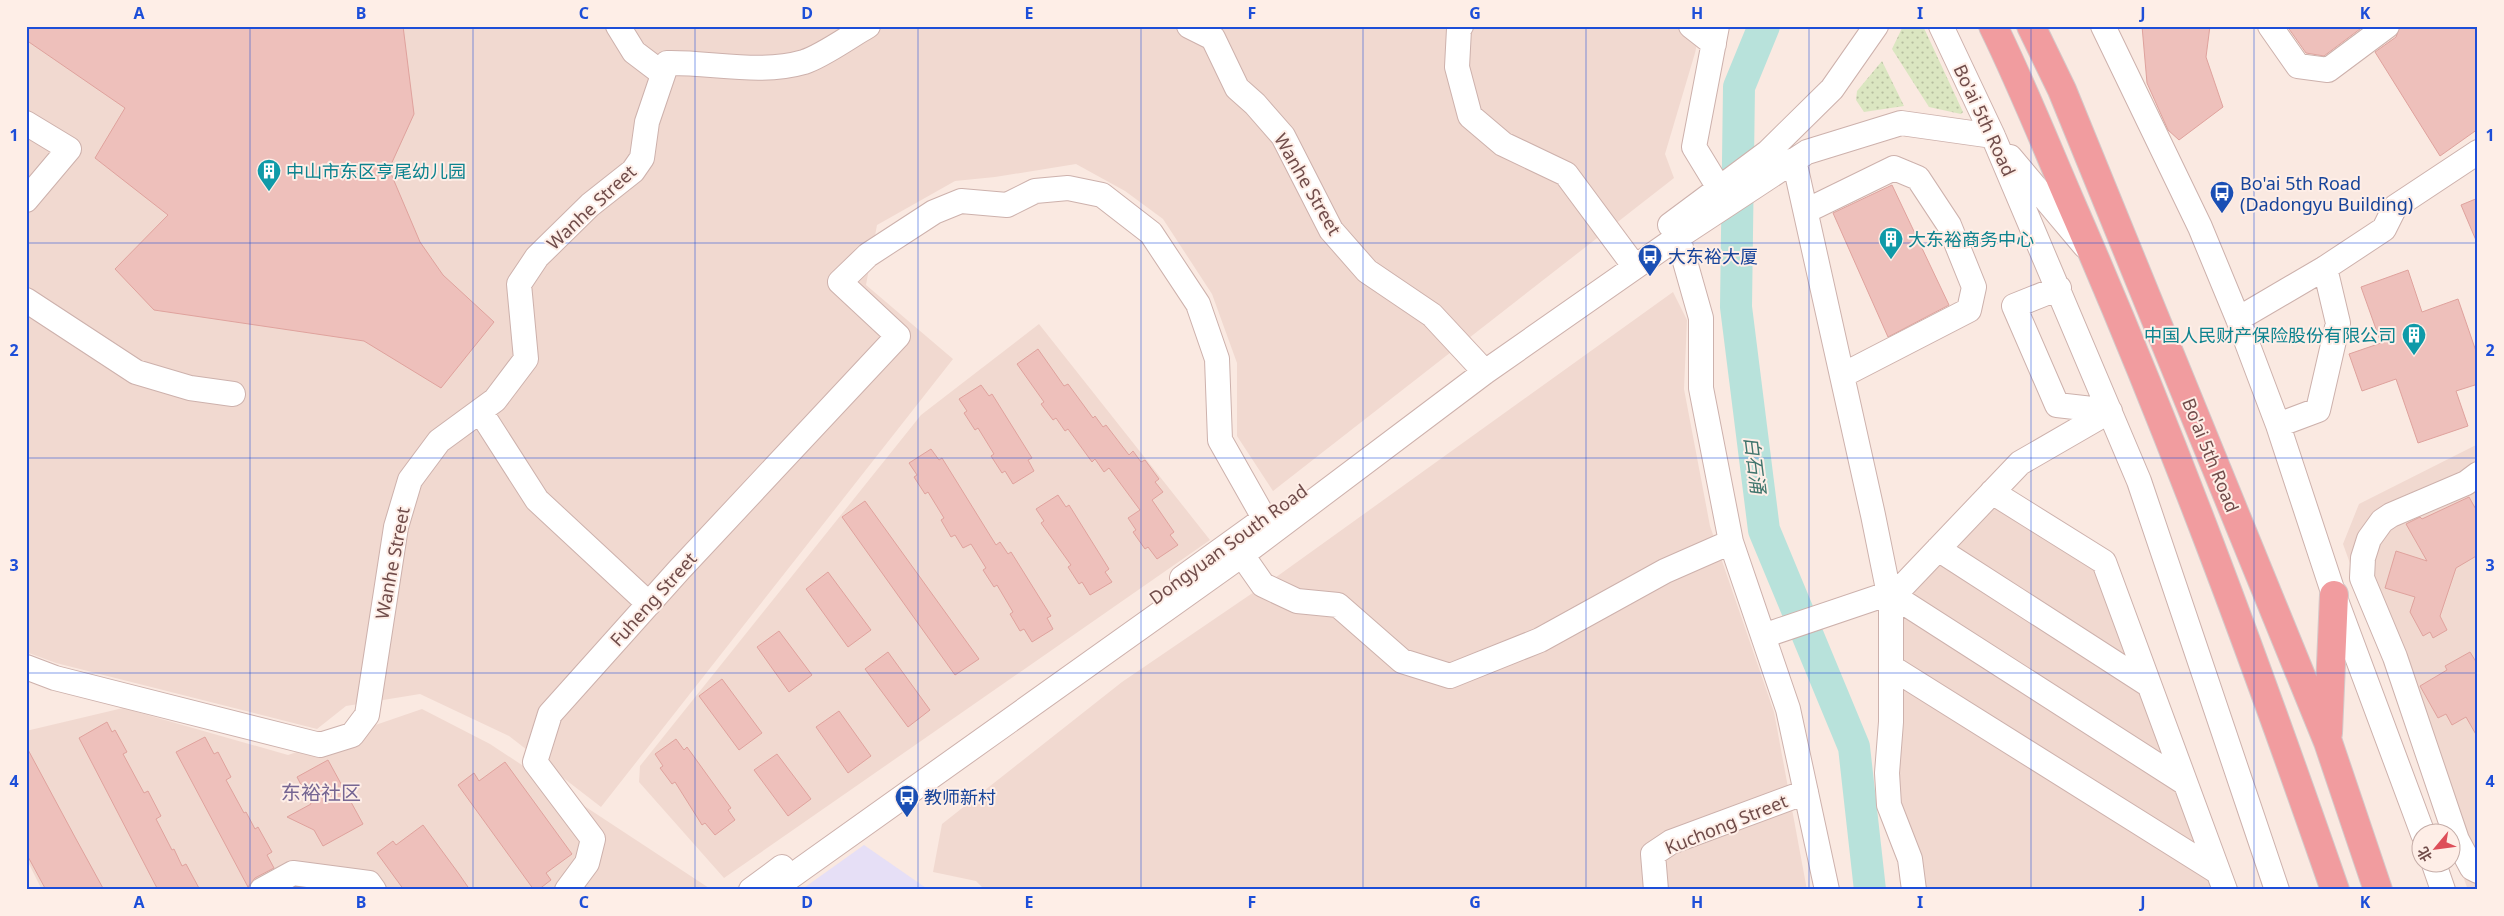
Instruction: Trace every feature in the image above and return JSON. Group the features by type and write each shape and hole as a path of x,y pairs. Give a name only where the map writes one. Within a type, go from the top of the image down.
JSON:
{"highway":[{"name":"Bo'ai 5th Road","path":"1993,26 2096,260 2163,422 2260,676 2335,890"},
{"name":"Bo'ai 5th Road","path":"2031,26 2062,90 2328,742 2378,890"},
{"path":"2328,742 2334,595"}],"street":[{"path":"618,26 634,52 663,74 667,63 692,62 758,69 805,61 868,26"},
{"name":"Wanhe Street","path":"1189,26 1213,38 1237,88 1255,104 1283,136 1331,230 1367,271 1432,314 1481,368"},
{"path":"1690,26 1715,35 1694,147 1710,202"},
{"path":"1710,202 1775,145 1832,89 1876,26"},
{"name":"Bo'ai 5th Road","path":"1941,26 1993,136 2059,288 2138,481 2277,890"},
{"path":"2104,26 2200,226 2238,319 2278,425 2334,595 2419,824"},
{"path":"2120,26 2138,95"},
{"path":"2270,26 2298,66 2328,70 2387,26"},
{"path":"1458,27 1457,67 1470,116 1503,144 1566,174 1631,262"},
{"name":"Wanhe Street","path":"26,667 54,678 320,745 352,735 367,715 396,527 410,480 439,441 495,400 526,359 519,284 537,257 590,205 634,171 642,158 647,122 663,74"},
{"path":"26,123 68,149 26,200"},
{"path":"1710,202 1787,165 1807,152 1901,123 1993,136 2096,260"},
{"path":"2238,319 2325,268 2384,229 2395,207 2478,152"},
{"path":"1787,165 1806,211 1891,604 1891,722 1887,773 1889,805 1910,859 1914,890"},
{"path":"1806,211 1894,168 1918,178 1949,225 1974,287 1969,310 1843,375"},
{"name":"Fuheng Street","path":"567,890 587,863 593,839 536,762 550,714 649,604 898,336 840,282 868,255 934,212 961,202 1008,205 1035,191 1068,188 1102,195 1151,233 1198,304 1217,359 1220,440 1268,526"},
{"name":"Dongyuan South Road","path":"1631,262 1678,237 1710,202"},
{"name":"Dongyuan South Road","path":"751,890 1268,526 1481,368 1631,262 1710,202"},
{"path":"1678,237 1700,318 1701,388 1731,542 1773,632 1827,890"},
{"path":"2278,425 2318,410 2338,323 2325,268"},
{"path":"2059,288 2014,306 2057,405 2110,411"},
{"path":"26,300 136,372 190,388 234,394"},
{"path":"480,411 537,500 649,604"},
{"path":"1773,632 1899,590 2020,463 2110,411"},
{"path":"2478,474 2466,483 2391,515 2382,521 2369,539 2363,558 2362,578 2395,657 2457,840 2472,868 2478,871"},
{"path":"1992,492 2104,562 2222,881"},
{"name":"Dongyuan South Road","path":"772,890 1242,555 1268,526"},
{"path":"1242,555 1263,585 1297,601 1338,605 1402,661 1450,676 1540,640 1665,571 1731,542"},
{"path":"1938,549 2149,685"},
{"path":"1889,593 2185,783"},
{"path":"1891,667 2222,881"},
{"name":"Kuchong Street","path":"1656,890 1653,854 1671,842 1806,792"},
{"path":"262,890 293,873 369,883 374,890"},
{"path":"2437,874 2443,890"}],"shaded area":[{"path":"26,26 1701,26 1695,53 1665,154 1674,178 1273,491 1237,436 1237,363 1212,294 1163,219 1125,191 1076,164 995,177 955,181 877,225 866,285 953,359 601,807 509,736 420,694 346,706 317,729 56,663 26,652"},
{"path":"1673,292 1687,320 1684,389 1710,526 1774,712 1807,890 985,890 976,881 933,872 942,824 1122,682 1279,575"},
{"path":"1039,324 1210,540 724,878 639,782 640,766 921,415"},
{"path":"2478,444 2478,890 2468,890 2462,873 2462,824 2444,824 2343,544 2359,504"},
{"path":"1991,502 2096,570 2213,890 1923,890 1896,803 1896,609"},
{"path":"123,708 288,755 422,709 490,744 712,890 42,890 26,858 26,731"},
{"path":"864,845 929,890 801,890"}],"green space":[{"path":"1903,26 1923,26 1963,112 1961,114 1929,107 1892,49"},
{"path":"1882,61 1904,106 1864,112 1856,100 1857,91"}],"building":[{"name":"中山市东区亨尾幼儿园","path":"26,26 403,26 414,114 389,169 420,242 443,275 494,322 441,388 364,341 154,310 115,269 168,215 95,158 125,108 26,40"},
{"path":"2142,26 2210,26 2206,57 2223,107 2179,140 2168,130 2147,83"},
{"path":"2287,26 2364,26 2324,56 2306,53"},
{"path":"2400,26 2478,26 2478,129 2440,156 2375,52 2396,37"},
{"name":"大东裕商务中心","path":"1892,185 1949,305 1888,337 1833,213"},
{"path":"2478,198 2478,245 2461,205"},
{"name":"中国人民财产保险股份有限公司","path":"2408,270 2422,312 2458,299 2478,357 2478,384 2456,391 2468,426 2418,443 2396,379 2362,391 2349,354 2381,343 2361,287"},
{"path":"1038,349 1064,386 1068,384 1093,418 1095,416 1103,427 1106,425 1129,455 1133,451 1141,462 1145,460 1159,479 1155,482 1163,492 1152,500 1174,532 1170,535 1178,545 1157,559 1148,547 1145,549 1133,532 1136,530 1128,518 1140,510 1109,468 1104,472 1095,459 1092,462 1068,429 1065,431 1056,418 1053,420 1041,404 1044,402 1017,364"},
{"path":"981,385 989,396 992,394 1032,458 1028,460 1034,471 1013,484 1005,471 1002,473 991,456 994,454 978,428 975,430 964,413 967,411 959,399"},
{"path":"931,449 939,460 942,458 996,545 1000,542 1008,554 1011,552 1051,616 1047,618 1053,629 1032,642 1024,629 1020,631 1010,614 1013,612 997,585 994,587 983,570 986,568 971,544 963,548 955,535 951,537 941,520 944,518 928,492 925,494 914,477 917,475 909,463"},
{"path":"1058,495 1066,507 1069,505 1109,569 1105,572 1112,582 1090,595 1082,582 1079,584 1068,567 1071,565 1041,523 1044,521 1036,509"},
{"path":"2469,497 2478,513 2478,555 2456,568 2440,616 2447,630 2433,638 2430,632 2423,636 2410,612 2415,597 2385,588 2396,551 2427,561 2406,524 2420,517 2422,519"},
{"path":"865,501 979,659 955,675 842,517"},
{"path":"828,572 871,630 848,647 806,589"},
{"path":"779,631 812,675 789,692 757,647"},
{"path":"888,652 930,710 908,727 865,669"},
{"path":"2470,652 2478,665 2478,738 2466,717 2452,725 2446,714 2438,718 2420,686 2447,670 2445,666"},
{"path":"722,679 762,733 739,750 699,696"},
{"path":"839,711 871,756 848,773 816,727"},
{"path":"107,722 112,732 115,730 127,752 123,754 144,793 148,791 161,816 156,819 172,850 174,849 182,866 186,864 200,890 158,890 79,738"},
{"path":"205,737 214,754 218,752 231,777 226,780 244,813 246,812 255,829 258,827 272,852 267,855 274,868 255,878 248,887 176,752"},
{"path":"676,739 684,750 687,747 731,808 728,810 735,820 715,835 705,823 702,825 675,782 672,784 660,768 663,766 655,754"},
{"path":"26,746 104,890 46,890 26,853"},
{"path":"777,754 811,799 788,816 754,770"},
{"path":"328,760 363,824 323,846 314,830 287,817 311,804 297,777"},
{"path":"505,762 572,854 546,873 551,880 538,890 534,890 458,785 474,773 479,781"},
{"path":"423,825 470,890 404,890 377,853 393,841 396,845"}],"waterway":[{"name":"白石涌","path":"1764,26 1739,87 1736,307 1764,530 1854,747 1870,890"}],"place":[{"name":"中山市东区亨尾幼儿园","path":"269,192"},
{"name":"Bo'ai 5th Road (Dadongyu Building)","path":"2222,214"},
{"name":"大东裕商务中心","path":"1891,260"},
{"name":"大东裕大厦","path":"1650,277"},
{"name":"中国人民财产保险股份有限公司","path":"2414,356"},
{"name":"教师新村","path":"907,818"}],"district":[{"name":"东裕社区","path":"321,792"}]}
